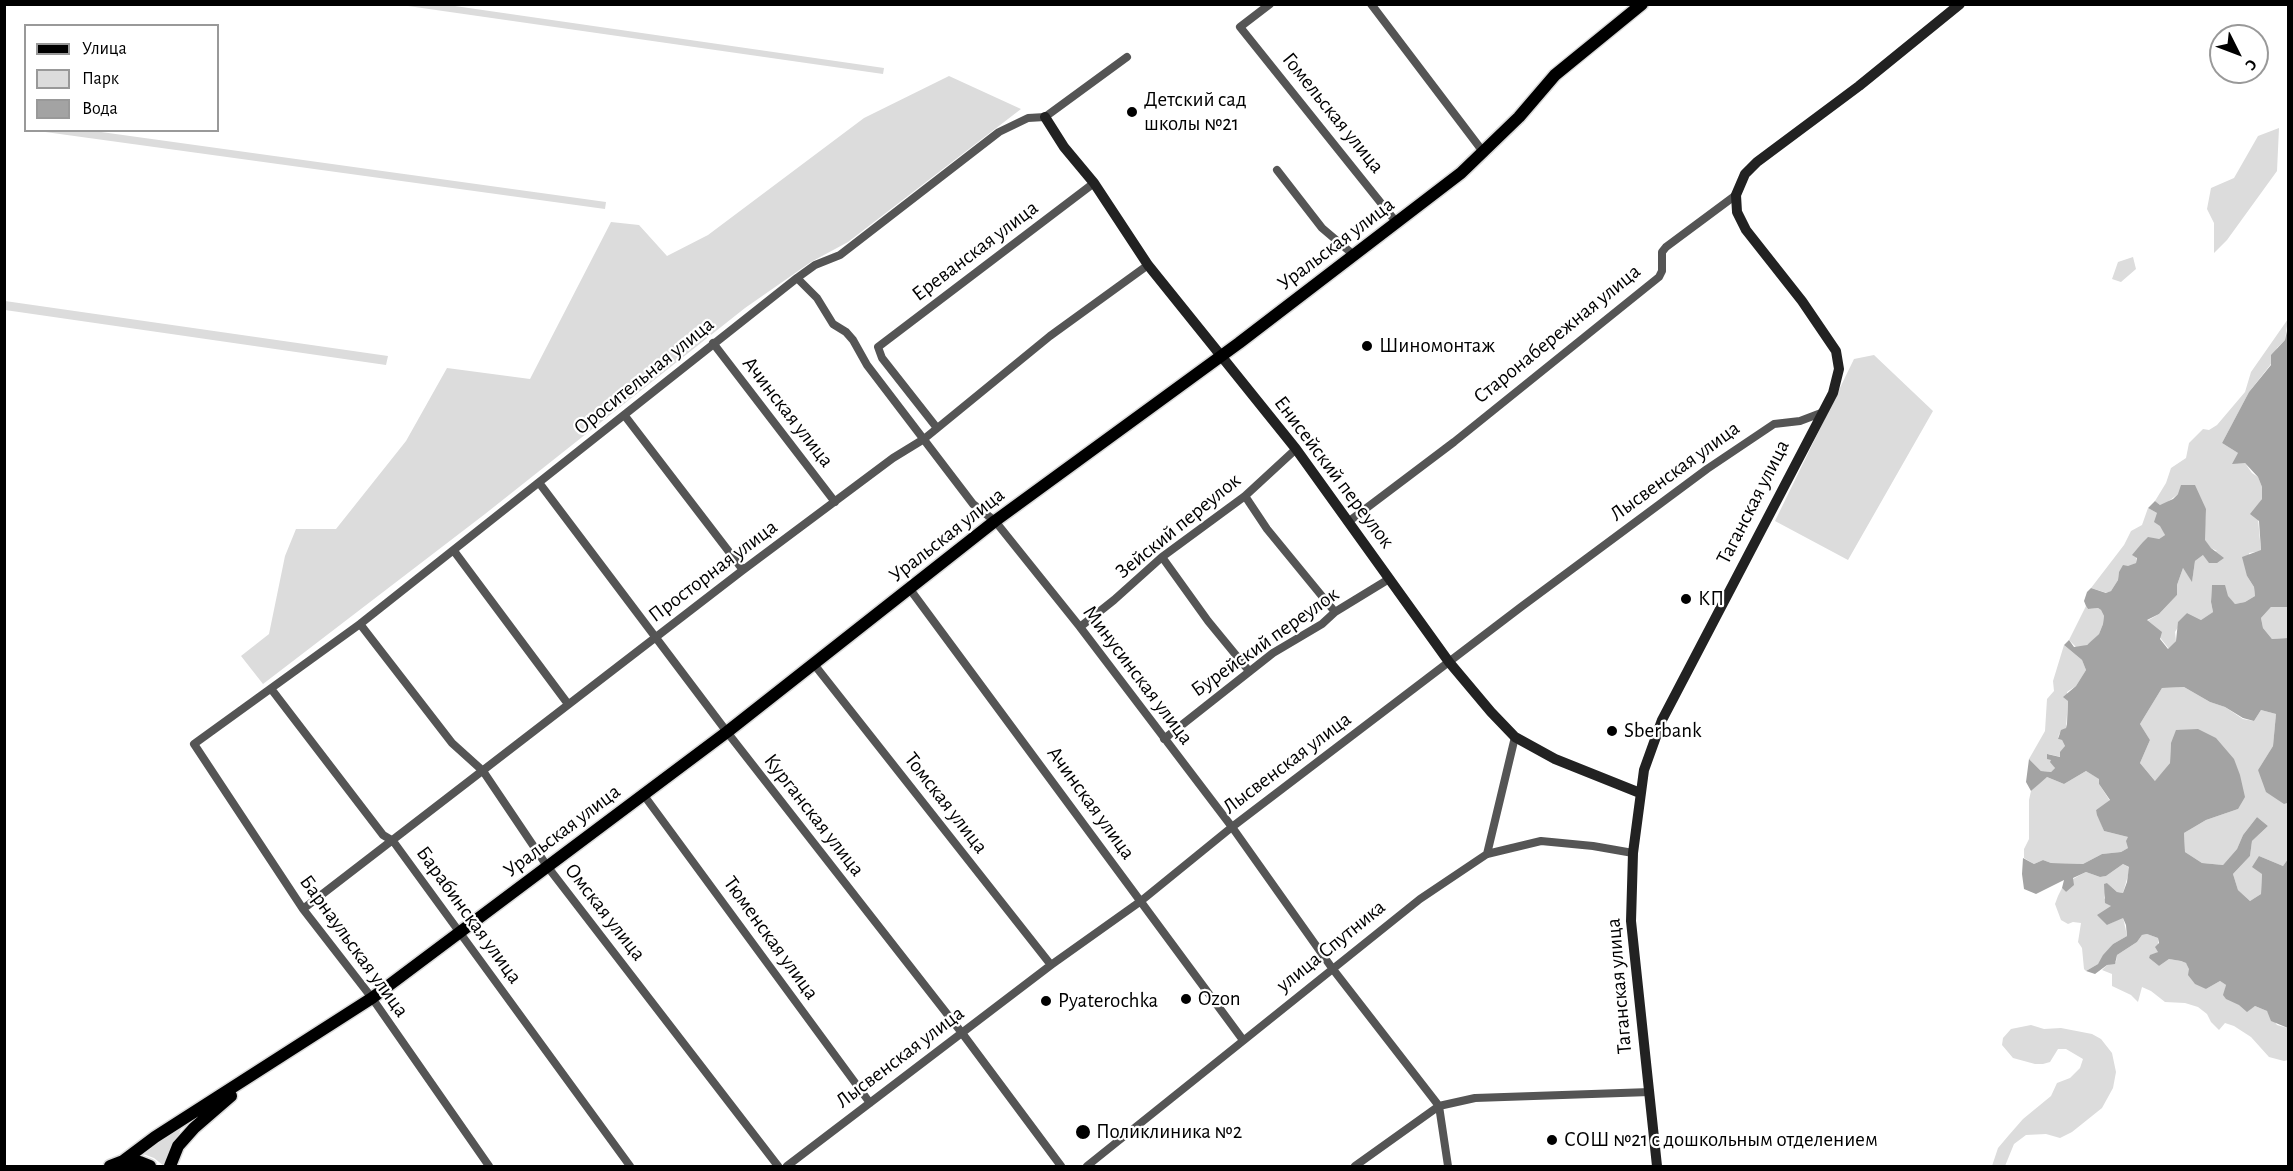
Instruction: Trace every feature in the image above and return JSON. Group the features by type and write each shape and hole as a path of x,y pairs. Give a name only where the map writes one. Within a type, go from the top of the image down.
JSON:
{"main road":[{"name":"Уральская улица","path":"110,1167 123,1161 155,1137 372,998 727,732 995,521 1355,256 1484,153 1555,75 1642,4"},
{"name":"Старонабережная улица","path":"1736,195 1745,174 1757,162 1859,86 1960,4"},
{"name":"Енисейский переулок","path":"1045,117 1064,147 1094,183 1148,265 1296,449 1449,662 1491,712 1515,737 1555,759 1640,793"},
{"name":"Таганская улица","path":"1657,1167 1631,921 1633,853 1644,770 1662,720 1821,412 1833,393 1839,369 1836,351 1802,302 1746,230 1737,212 1736,195"},
{"name":"Уральская улица","path":"170,1167 178,1146 194,1128 256,1073"},
{"path":"123,1161 140,1162 150,1167"}],"street":[{"name":"Гомельская улица","path":"1270,4 1240,27 1397,223"},
{"path":"1371,4 1484,153"},
{"name":"Оросительная улица","path":"195,744 360,624 513,502 540,484 713,343 797,278 815,265 840,255 999,132 1028,118 1045,117 1127,57"},
{"path":"1277,170 1322,228 1355,256"},
{"name":"Ереванская улица","path":"938,428 882,358 878,347 1094,183"},
{"name":"Старонабережная улица","path":"1348,522 1454,442 1659,277 1662,272 1662,252 1666,247 1736,195"},
{"name":"Просторная улица","path":"303,909 743,570 893,458 924,439 1050,336 1148,265"},
{"name":"Минусинская улица","path":"797,278 817,298 833,324 846,332 853,340 867,364 973,504 995,521 1080,627 1232,827 1332,968 1439,1106"},
{"name":"Ачинская улица","path":"713,343 835,502"},
{"name":"Лысвенская улица","path":"787,1167 1051,965 1141,902 1232,827 1539,593 1758,433 1774,424 1800,421 1821,412"},
{"path":"625,416 743,570"},
{"name":"Зейский переулок","path":"1080,627 1162,557 1245,496 1296,449"},
{"name":"Курганская улица","path":"540,484 727,732 962,1033 1061,1167"},
{"path":"1245,496 1267,529 1335,612"},
{"path":"454,550 568,704"},
{"path":"1162,557 1208,621 1249,671"},
{"name":"Бурейский переулок","path":"1164,739 1273,653 1322,624 1335,612 1389,579"},
{"name":"Ачинская улица","path":"909,588 1244,1040"},
{"name":"Омская улица","path":"360,624 452,743 483,771 547,866 778,1167"},
{"name":"Томская улица","path":"813,663 1051,965"},
{"name":"Барабинская улица","path":"272,690 383,835 393,841 630,1167"},
{"path":"1487,854 1515,737"},
{"name":"Барнаульская улица","path":"195,744 303,909 372,998 489,1167"},
{"name":"Тюменская улица","path":"643,794 870,1103"},
{"name":"улица Спутника","path":"1087,1167 1420,899 1487,854 1541,841 1633,853"},
{"path":"1355,1167 1439,1106 1475,1098 1650,1092"},
{"path":"1439,1106 1448,1167"}],"green space":[{"path":"401,5 448,5 884,68 883,74"},
{"path":"949,76 1021,109 848,242 811,262 745,308 485,514 263,684 241,656 269,634 285,556 296,529 336,529 406,441 447,368 530,379 611,222 639,225 667,256 708,235 864,118"},
{"path":"2279,128 2277,171 2227,240 2214,253 2214,223 2207,209 2211,188 2234,178 2258,136"},
{"path":"45,132 101,132 606,202 605,209"},
{"path":"2133,257 2136,269 2121,282 2112,279 2118,262"},
{"path":"5,301 388,356 386,365 5,310"},
{"path":"2288,319 2285,340 2277,348 2271,364 2249,392 2222,443 2238,453 2252,473 2258,477 2262,487 2262,499 2257,508 2261,551 2249,553 2247,576 2254,587 2255,596 2245,602 2235,604 2212,585 2213,612 2201,620 2187,613 2175,632 2176,641 2169,649 2147,621 2159,614 2177,595 2177,585 2183,568 2192,581 2195,561 2203,555 2217,551 2204,540 2206,509 2178,494 2165,504 2160,505 2155,501 2166,483 2171,468 2186,458 2189,443 2203,429 2209,430 2217,425 2245,392 2251,372"},
{"path":"1874,355 1933,411 1848,560 1775,521 1854,359"},
{"path":"2148,508 2157,513 2165,535 2159,539 2142,543 2137,550 2136,563 2119,572 2118,580 2111,591 2107,593 2091,588 2124,545 2131,531 2142,525"},
{"path":"2086,606 2088,609 2101,610 2104,616 2103,624 2099,634 2090,643 2076,647 2069,640"},
{"path":"2271,607 2288,607 2288,638 2272,639 2263,628 2261,618"},
{"path":"2064,645 2082,660 2086,670 2076,686 2067,692 2066,728 2059,734 2058,739 2062,740 2065,746 2061,757 2048,754 2055,768 2051,772 2041,771 2029,759 2045,731 2047,699 2054,691 2053,681"},
{"path":"2184,687 2210,702 2225,707 2243,719 2254,721 2261,710 2276,714 2273,746 2258,770 2284,804 2288,803 2288,859 2283,866 2259,856 2262,874 2261,894 2250,901 2238,890 2233,874 2250,856 2252,841 2268,826 2257,817 2243,835 2237,849 2223,865 2202,863 2185,852 2184,833 2206,820 2238,809 2171,743 2170,763 2156,782 2140,763 2150,740 2140,724 2162,688"},
{"path":"2086,771 2100,779 2099,784 2110,801 2096,810 2104,831 2128,837 2128,848 2121,852 2102,854 2083,864 2051,863 2043,860 2034,864 2024,858 2024,849 2029,839 2031,791 2047,777 2064,784"},
{"path":"2123,864 2130,868 2123,893 2117,892 2107,883 2104,898 2111,906 2107,925 2123,917 2127,936 2113,944 2098,964 2086,971 2082,948 2078,942 2081,923 2068,924 2061,920 2055,904 2062,888 2066,892 2073,879 2086,872 2100,877 2106,876"},
{"path":"2147,934 2158,938 2158,952 2149,958 2159,966 2169,959 2186,963 2206,989 2220,981 2226,985 2225,991 2251,1008 2255,1006 2267,1011 2277,1025 2288,1028 2288,1060 2269,1057 2251,1037 2234,1026 2225,1023 2219,1030 2207,1014 2198,1007 2185,1003 2165,1002 2142,987 2138,1002 2131,995 2112,986 2112,974 2102,970 2107,965 2116,962 2117,955 2137,942 2142,935"},
{"path":"2031,1025 2044,1029 2061,1028 2092,1034 2101,1039 2112,1053 2116,1072 2113,1088 2102,1108 2072,1132 2060,1138 2046,1134 2026,1135 2014,1144 2005,1166 1992,1166 1998,1148 2009,1135 2023,1119 2051,1096 2057,1083 2070,1078 2080,1068 2083,1059 2066,1049 2058,1049 2050,1062 2043,1064 2013,1058 2002,1045 2003,1038 2011,1029"},
{"path":"182,1127 164,1166 154,1158 143,1154 160,1140"}],"water":[{"path":"2288,326 2288,607 2271,607 2261,618 2263,628 2272,639 2288,638 2288,803 2284,804 2266,792 2258,770 2273,746 2276,714 2261,710 2254,721 2243,718 2184,687 2162,688 2140,724 2150,740 2140,763 2155,781 2170,763 2171,743 2176,730 2198,729 2216,738 2234,759 2245,797 2238,809 2206,820 2184,833 2185,852 2202,863 2223,865 2237,849 2243,835 2257,817 2268,826 2252,841 2250,856 2233,874 2238,890 2250,901 2261,894 2262,874 2252,867 2259,856 2283,866 2288,859 2288,1028 2271,1021 2267,1011 2255,1006 2247,1012 2226,999 2223,995 2226,985 2220,981 2206,989 2195,984 2188,975 2189,969 2186,963 2169,959 2159,966 2149,958 2150,955 2158,952 2155,947 2159,943 2158,938 2147,934 2142,935 2137,942 2117,955 2115,964 2107,965 2095,974 2086,971 2098,964 2113,944 2127,936 2123,918 2107,925 2097,915 2111,906 2105,903 2104,884 2107,883 2117,892 2123,893 2129,867 2123,864 2106,876 2100,877 2086,872 2073,878 2074,885 2066,892 2062,888 2064,880 2036,894 2024,889 2022,874 2023,858 2034,864 2043,860 2051,863 2083,864 2102,854 2121,852 2128,848 2126,841 2128,837 2104,831 2097,815 2096,810 2110,800 2099,784 2099,779 2086,771 2064,784 2047,777 2031,791 2026,782 2029,759 2041,771 2051,772 2055,768 2051,760 2047,759 2047,754 2060,757 2060,752 2065,746 2062,740 2058,739 2061,730 2066,728 2067,724 2068,701 2063,697 2076,686 2086,670 2082,660 2064,645 2069,640 2074,647 2087,645 2099,634 2103,624 2104,616 2101,610 2088,609 2086,606 2084,601 2087,592 2091,588 2106,593 2111,591 2123,565 2136,563 2137,558 2132,555 2142,543 2148,537 2159,539 2165,535 2160,526 2154,522 2157,513 2148,508 2155,501 2160,505 2173,499 2178,494 2181,485 2195,485 2206,509 2205,540 2224,558 2217,563 2209,563 2203,555 2195,561 2192,582 2183,568 2177,585 2177,595 2159,614 2147,620 2162,632 2160,639 2168,649 2176,641 2178,622 2187,613 2201,620 2213,612 2212,585 2225,585 2228,596 2235,604 2245,602 2255,596 2254,587 2247,576 2242,557 2261,550 2259,521 2250,514 2262,499 2262,487 2258,477 2245,463 2232,464 2238,453 2222,443 2249,392 2271,365 2271,355 2285,340"}],"place":[{"name":"Детский сад школы №21","path":"1132,112"},
{"name":"Шиномонтаж","path":"1367,346"},
{"name":"КП","path":"1686,599"},
{"name":"Sberbank","path":"1612,731"},
{"name":"Ozon","path":"1186,999"},
{"name":"Pyaterochka","path":"1046,1001"},
{"name":"Поликлиника №2","path":"1083,1132"},
{"name":"СОШ №21 с дошкольным отделением","path":"1552,1140"}]}
